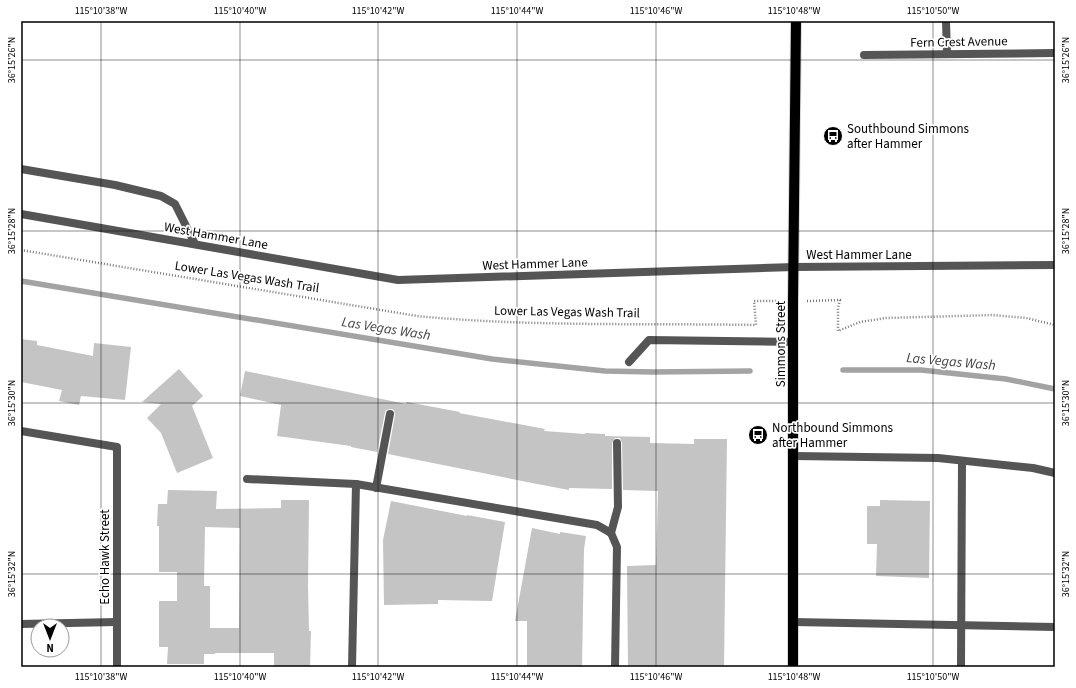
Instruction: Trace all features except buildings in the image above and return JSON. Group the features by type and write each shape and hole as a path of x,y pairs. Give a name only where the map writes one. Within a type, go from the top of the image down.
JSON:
{"main road":[{"name":"Simmons Street","path":"793,667 793,301 796,21"}],"street":[{"path":"946,21 947,54"},
{"name":"Fern Crest Avenue","path":"864,55 1055,53"},
{"path":"21,169 115,184 161,196 175,204 195,244"},
{"name":"West Hammer Lane","path":"21,214 398,280 794,267 1055,265"},
{"path":"629,362 649,340 794,342"},
{"path":"376,488 390,414"},
{"name":"Echo Hawk Street","path":"21,431 118,447 117,667"},
{"path":"611,533 618,507 617,443"},
{"path":"794,456 938,458 1033,468 1055,473"},
{"path":"961,667 962,461"},
{"path":"247,480 356,484 597,525 611,533 617,547 615,667"},
{"path":"352,667 356,484"},
{"path":"21,624 117,622"},
{"path":"793,622 1055,627"}],"path":[{"name":"Lower Las Vegas Wash Trail","path":"21,250 417,316 467,321 576,324 756,325 754,301 840,300 838,308 838,331 860,322 886,318 985,315 1026,318 1055,325"}],"waterway":[{"name":"Las Vegas Wash","path":"21,281 492,359 605,371 750,371"},
{"name":"Las Vegas Wash","path":"843,370 921,370 1006,379 1055,389"}],"place":[{"name":"Southbound Simmons after Hammer","path":"833,136"},
{"name":"Northbound Simmons after Hammer","path":"758,435"}]}
